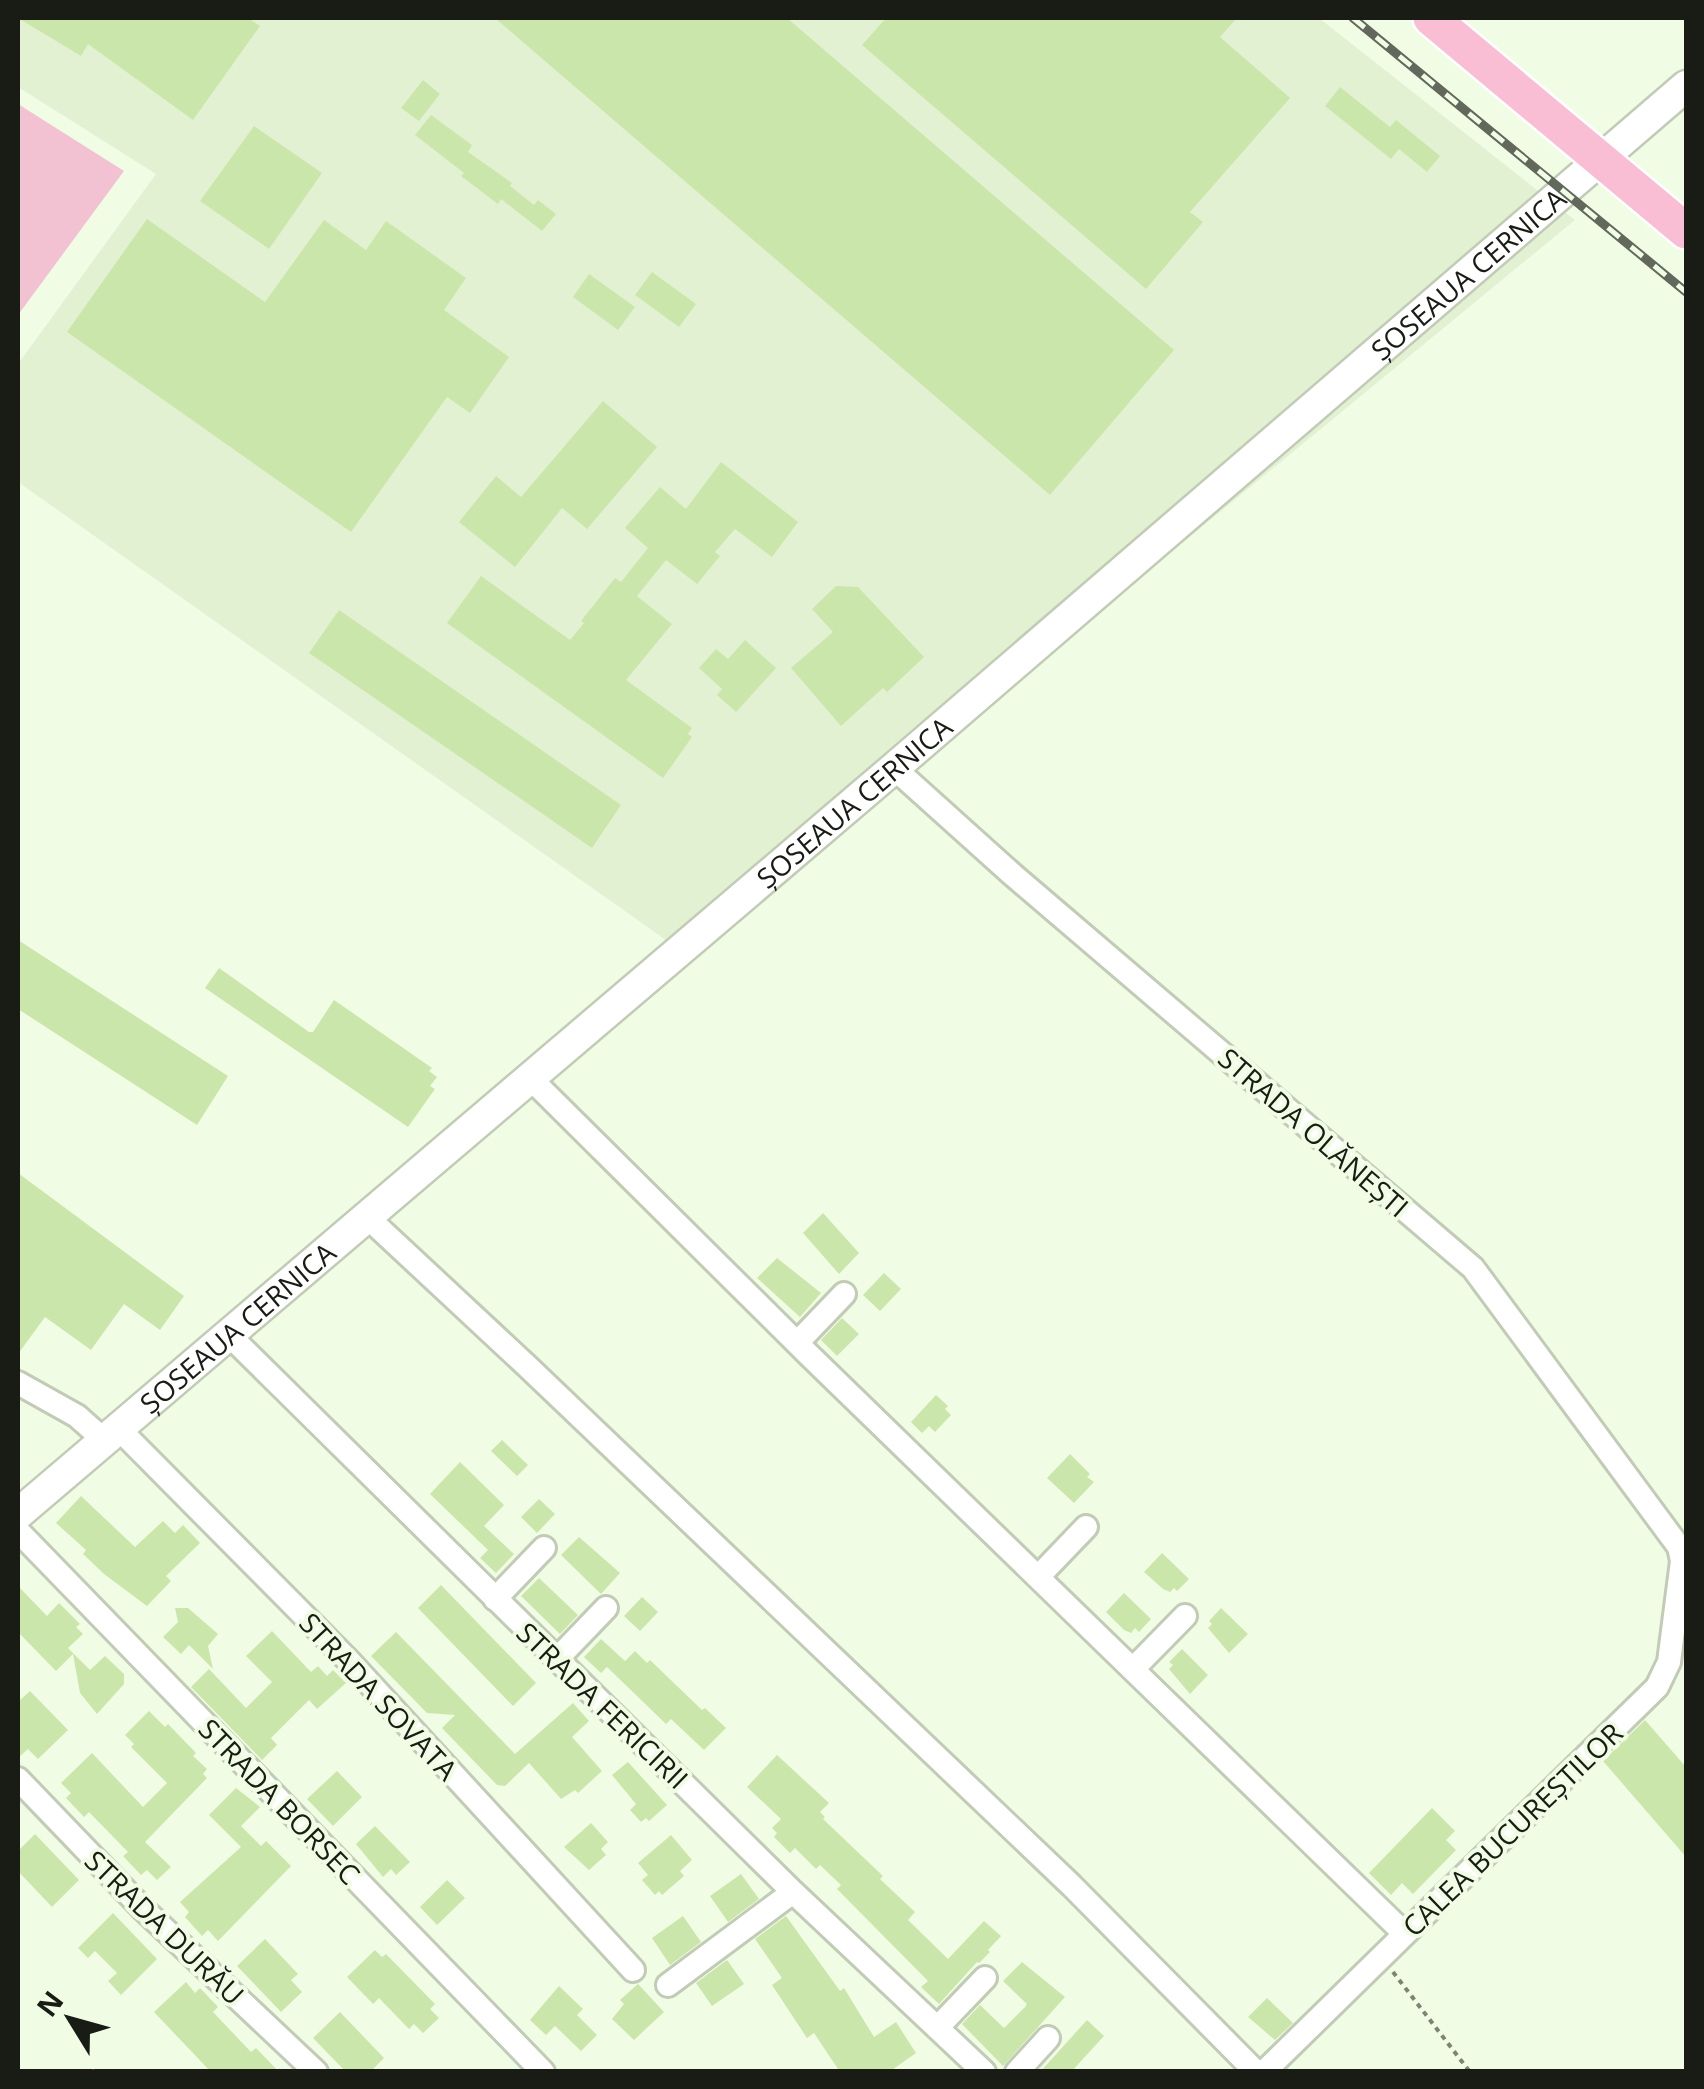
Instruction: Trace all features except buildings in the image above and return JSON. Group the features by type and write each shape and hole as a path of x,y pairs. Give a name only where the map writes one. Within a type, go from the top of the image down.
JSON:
{"main road":[{"path":"1430,18 1686,231"}],"street":[{"name":"ȘOSEAUA CERNICA","path":"18,1514 894,768 1686,86"},
{"name":"STRADA OLĂNEȘTI","path":"894,768 1013,875 1473,1268 1679,1547"},
{"path":"528,1076 1404,1933"},
{"path":"366,1216 1030,1846 1256,2072"},
{"path":"797,1342 844,1294"},
{"name":"STRADA FERICIRII","path":"228,1334 793,1892 984,2072"},
{"name":"STRADA SOVATA","path":"18,1383 111,1434 348,1660 633,1970"},
{"path":"1038,1577 1086,1527"},
{"name":"STRADA BORSEC","path":"18,1531 543,2072"},
{"name":"CALEA BUCUREȘTILOR","path":"1264,2072 1657,1687 1669,1662 1682,1561 1679,1547"},
{"path":"495,1599 544,1548"},
{"path":"557,1660 606,1608"},
{"path":"1133,1670 1185,1616"},
{"name":"STRADA DURĂU","path":"18,1779 143,1909 316,2072"},
{"path":"668,1985 793,1892"},
{"path":"938,2028 985,1978"},
{"path":"1017,2072 1048,2038"}],"path":[{"path":"1380,1956 1470,2072"}],"shaded area":[{"path":"18,18 1319,18 1575,220 687,955 18,482 18,364 156,174 18,87"},
{"path":"18,104 124,171 18,315"}],"railway":[{"path":"1353,18 1686,292"}]}
